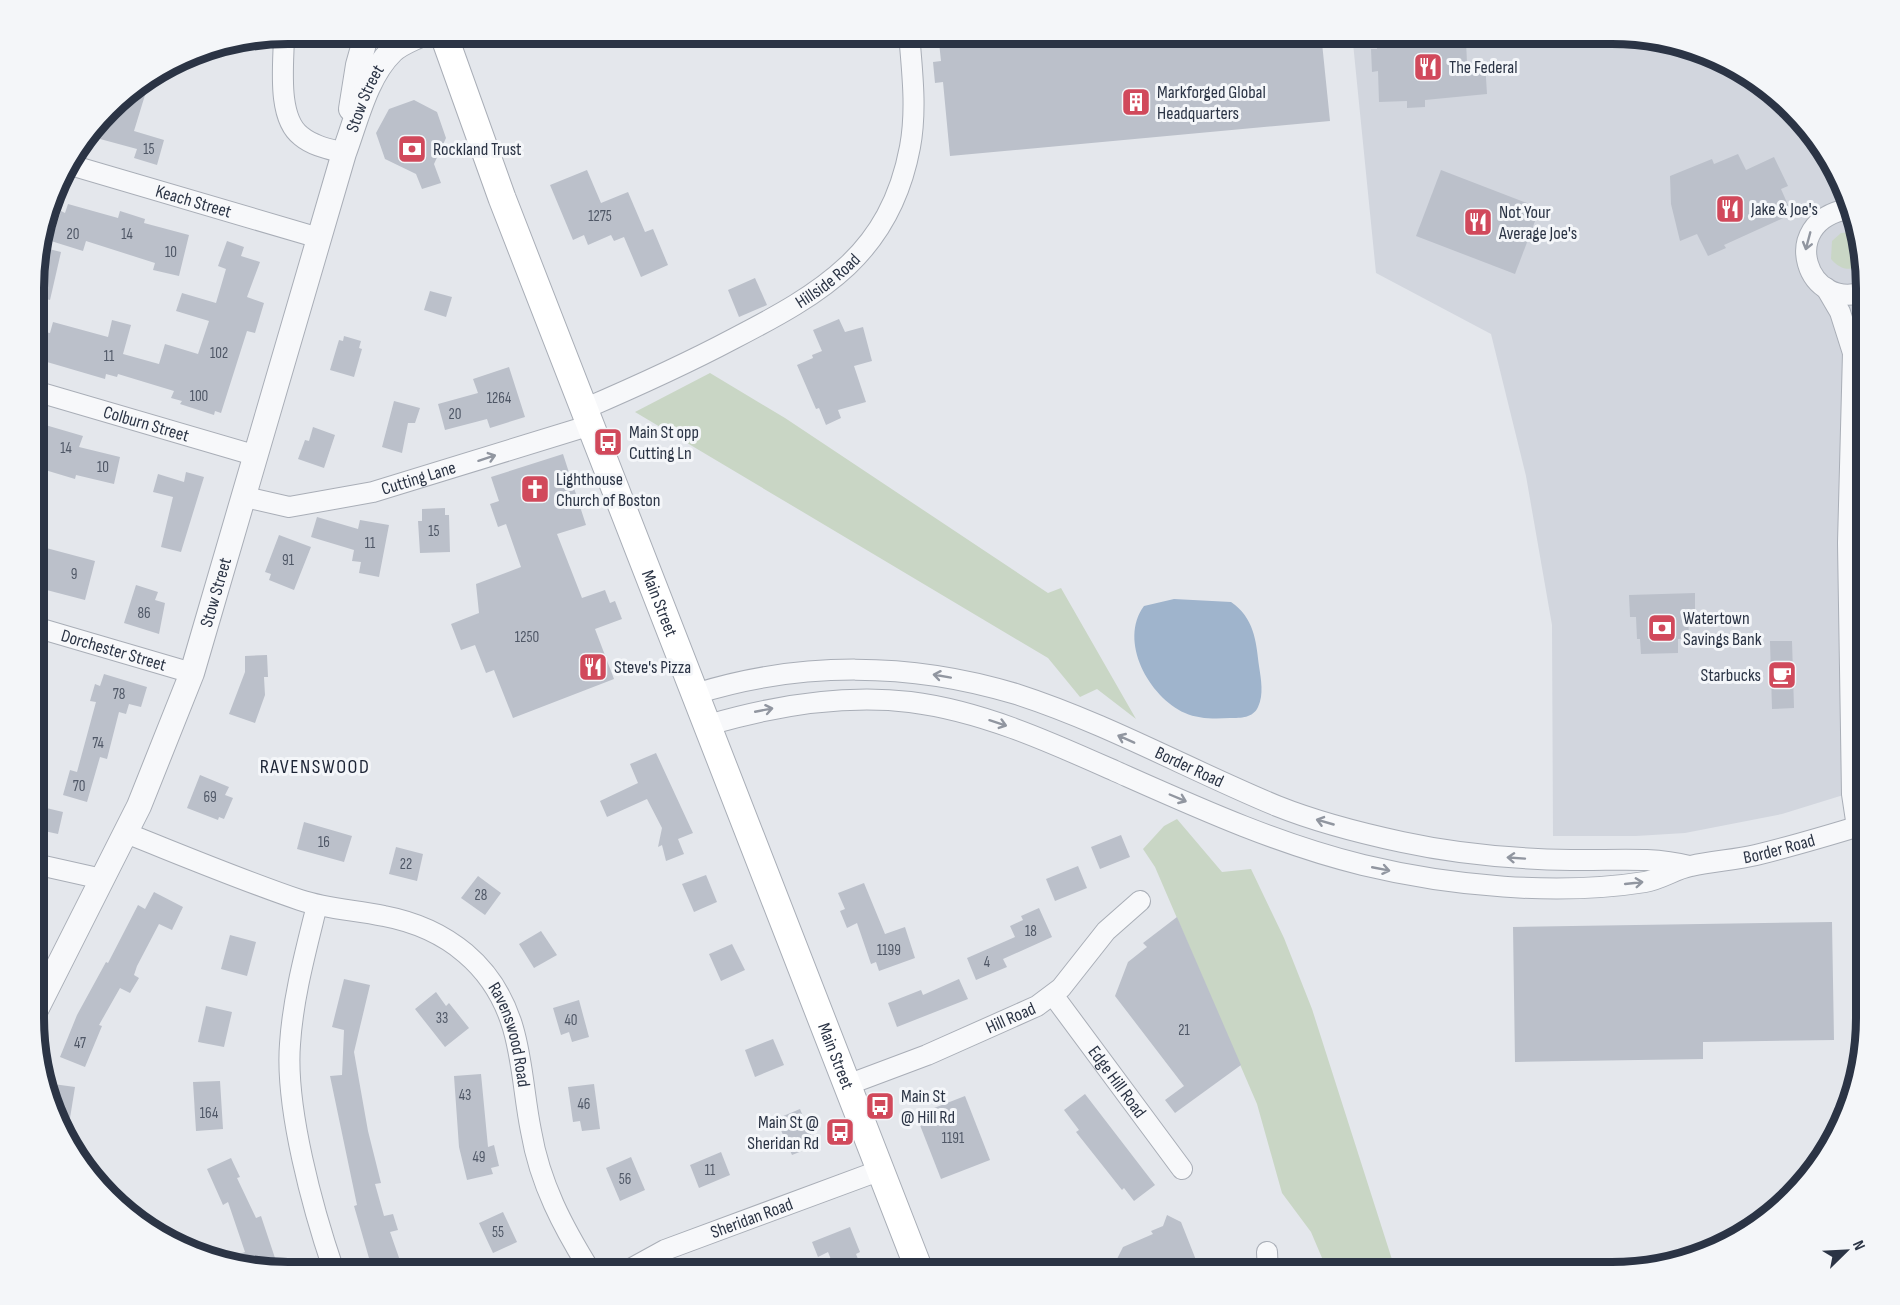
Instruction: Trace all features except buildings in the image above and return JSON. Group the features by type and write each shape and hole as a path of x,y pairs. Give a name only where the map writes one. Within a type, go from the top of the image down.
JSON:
{"main road":[{"name":"Main Street","path":"448,44 502,198 916,1262"}],"street":[{"path":"284,44 285,101 293,127 298,135 315,144 344,153"},
{"name":"Stow Street","path":"344,153 358,65 364,44"},
{"name":"Stow Street","path":"44,990 126,833 192,673 344,153 369,89 386,57 402,44"},
{"name":"Hillside Road","path":"588,417 789,310 831,282 852,261 893,201 907,160 914,97 910,44"},
{"name":"Keach Street","path":"75,166 320,238"},
{"path":"1844,210 1833,212 1821,219 1812,230 1806,244 1806,259 1811,273 1826,288 1840,312 1852,353 1848,543 1852,794 1856,806"},
{"path":"1826,288 1845,295 1856,293"},
{"path":"1852,353 1856,341"},
{"name":"Colburn Street","path":"44,394 257,456"},
{"name":"Cutting Lane","path":"245,497 289,507 373,492 431,475 588,417"},
{"name":"Dorchester Street","path":"44,630 192,673"},
{"name":"Border Road","path":"695,694 743,680 820,670 869,669 943,676 1008,692 1047,706 1280,807 1361,832 1446,850 1493,856 1575,860 1653,858 1689,866"},
{"name":"Border Road","path":"708,725 747,713 798,704 838,700 910,702 990,720 1246,827 1320,853 1367,866 1446,880 1542,886 1644,882 1667,876 1689,866 1755,855 1856,827"},
{"name":"Ravenswood Road","path":"126,833 317,905 386,916 421,925 459,946 491,980 507,1008 513,1028 531,1131 544,1182 562,1224 585,1262"},
{"path":"44,866 102,879"},
{"name":"Hill Road","path":"848,1085 1011,1019 1053,994 1072,976 1106,931 1140,901"},
{"path":"317,905 293,1015 289,1067 298,1130 331,1262"},
{"name":"Edge Hill Road","path":"1053,994 1182,1169"},
{"name":"Sheridan Road","path":"643,1262 665,1250 881,1170"}],"shaded area":[{"path":"1353,44 1629,44 1660,48 1691,56 1735,76 1774,104 1796,126 1824,165 1838,194 1852,240 1856,271 1856,791 1782,814 1685,833 1636,836 1553,836 1552,625 1526,476 1491,334 1376,273"}],"green space":[{"path":"1850,232 1856,267 1851,269 1839,266 1831,259 1832,241 1841,233"},
{"path":"710,373 785,418 1048,593 1061,588 1136,719 1097,689 1080,697 1048,658 635,412"},
{"path":"1177,819 1222,872 1251,869 1284,938 1312,1009 1393,1262 1324,1262 1311,1232 1282,1193 1257,1104 1155,867 1143,849 1164,826"}],"water":[{"path":"1174,599 1231,602 1245,615 1255,639 1261,682 1260,702 1256,711 1242,717 1218,718 1190,715 1172,705 1149,681 1136,651 1134,635 1137,620 1144,606"}],"place":[{"name":"The Federal","path":"1428,67"},
{"name":"Markforged Global Headquarters","path":"1136,102"},
{"name":"Rockland Trust","path":"412,149"},
{"name":"Jake & Joe's","path":"1730,209"},
{"name":"Not Your Average Joe's","path":"1478,222"},
{"name":"Main St opp Cutting Ln","path":"608,442"},
{"name":"Lighthouse Church of Boston","path":"535,489"},
{"name":"Watertown Savings Bank","path":"1662,628"},
{"name":"Steve's Pizza","path":"593,667"},
{"name":"Starbucks","path":"1782,675"},
{"name":"Main St @ Hill Rd","path":"880,1106"},
{"name":"Main St @ Sheridan Rd","path":"840,1132"}],"district":[{"name":"RAVENSWOOD","path":"315,767"}]}
